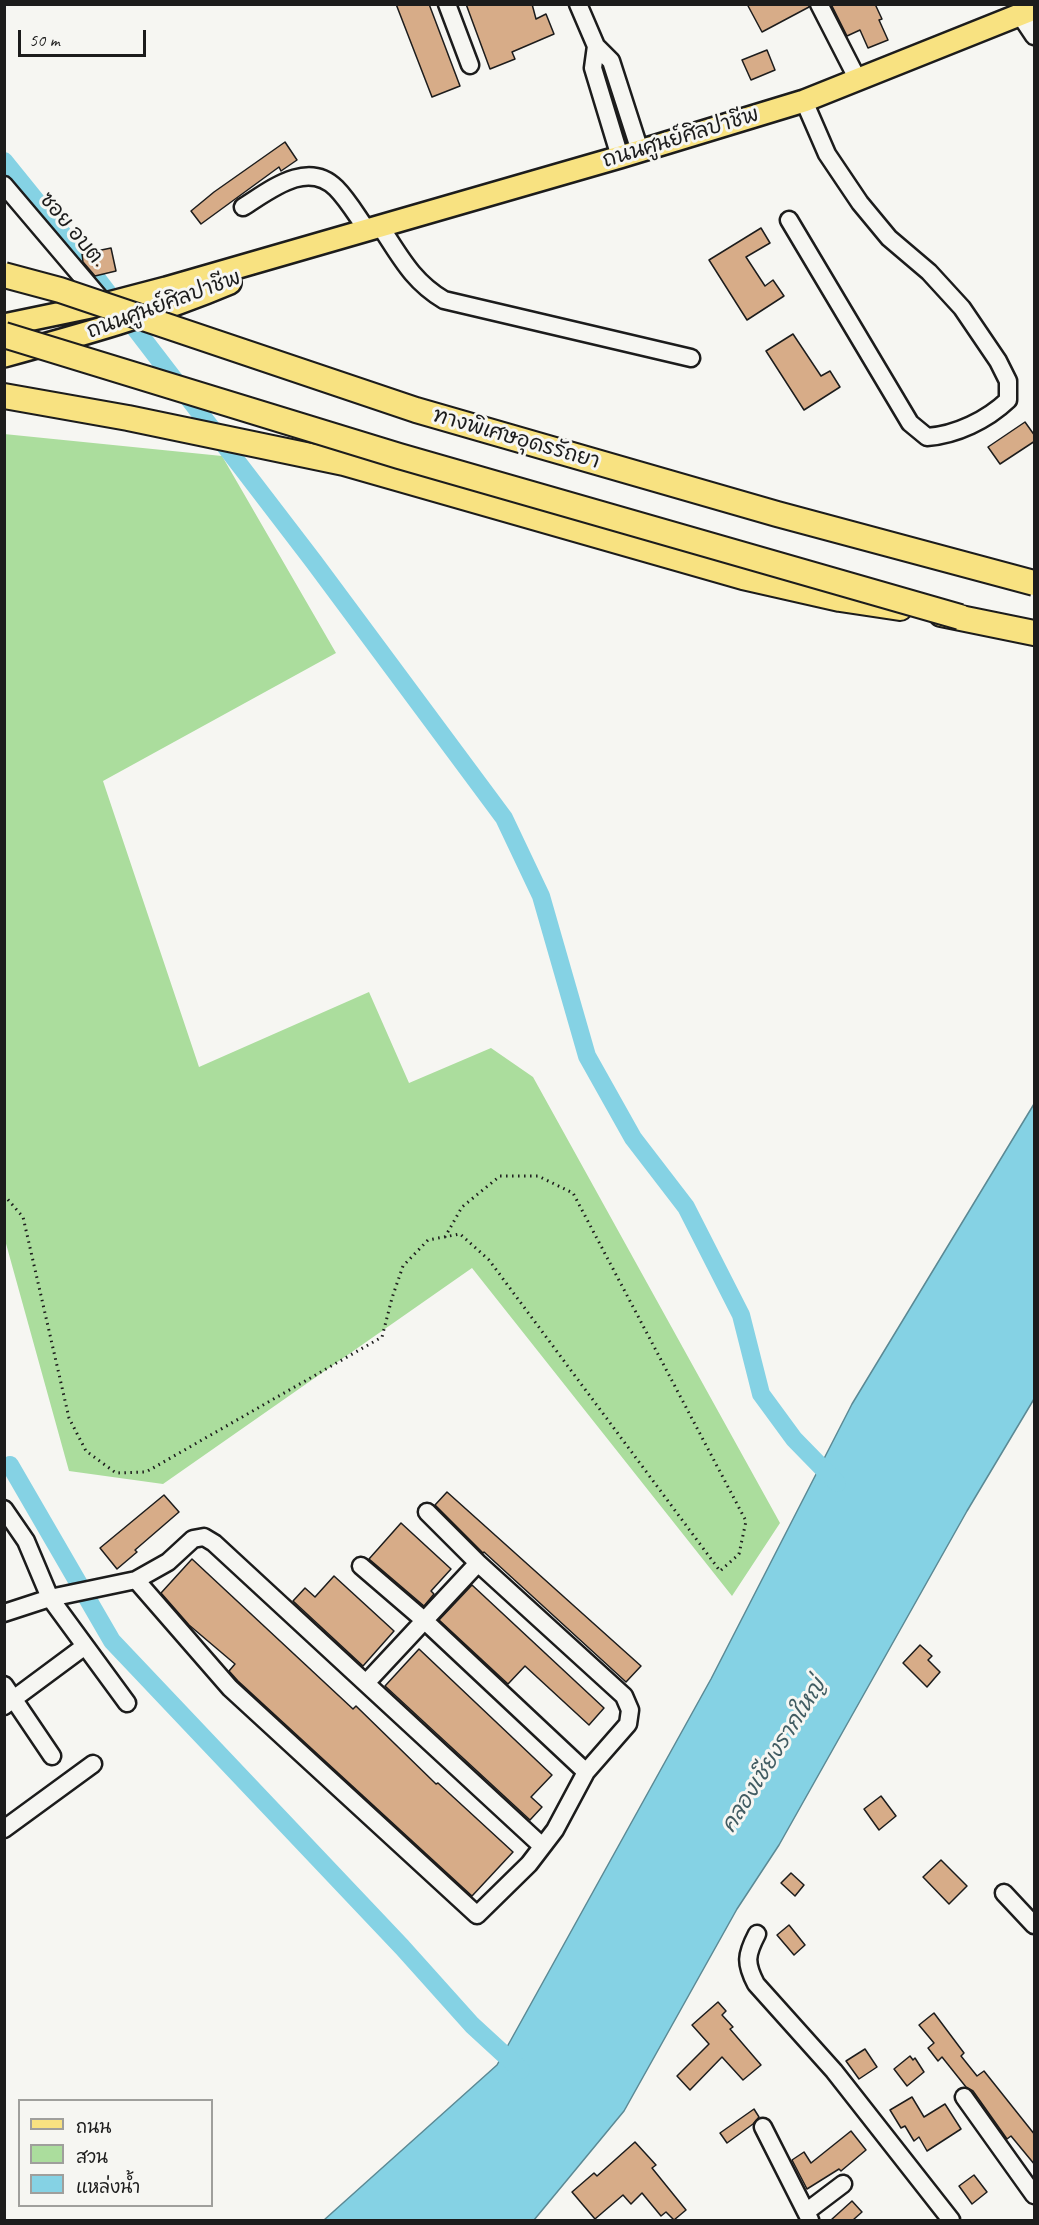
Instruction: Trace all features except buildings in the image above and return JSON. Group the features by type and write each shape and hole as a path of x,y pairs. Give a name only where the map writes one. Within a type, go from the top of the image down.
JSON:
{"highway":[{"path":"4,269 60,290"},
{"name":"ทางพิเศษอุดรรัถยา","path":"4,275 60,290 416,410 777,514 1035,583"},
{"path":"4,335 399,456 960,617"},
{"path":"4,396 128,418 344,464 742,577 840,599 960,617 1035,633"}],"main road":[{"name":"ถนนศูนย์ศิลปาชีพ","path":"4,325 105,304 319,245 804,101 1027,12"},
{"name":"ถนนศูนย์ศิลปาชีพ","path":"4,356 85,334 164,308 319,245"}],"street":[{"path":"447,4 470,65"},
{"path":"578,4 596,46 611,61 640,151"},
{"path":"819,4 858,80"},
{"path":"1027,12 1035,36"},
{"path":"596,46 593,68 620,157"},
{"path":"604,104 623,98"},
{"path":"789,220 909,423 927,437 942,436 993,414 1008,400 1008,381 998,361 962,308 929,272 889,238 860,203 827,154 804,101"},
{"path":"243,207 286,181 305,176 320,178 335,187 374,228 426,289 444,300 691,358"},
{"name":"ซอย อบต.","path":"4,185 105,304"},
{"path":"4,1509 26,1541 50,1598 126,1703"},
{"path":"136,1580 230,1688 477,1915 529,1864 555,1830 586,1772 628,1724 630,1710 624,1696 478,1563 427,1512"},
{"path":"4,1612 50,1598 136,1580 168,1562 193,1539 204,1538 214,1543 542,1846"},
{"path":"366,1683 478,1563"},
{"path":"361,1566 425,1621 586,1772"},
{"path":"52,1756 8,1697 85,1646"},
{"path":"4,1829 93,1764"},
{"path":"1004,1893 1035,1925"},
{"path":"757,1934 747,1958 756,1984 834,2071 951,2220"},
{"path":"963,2097 1035,2195"},
{"path":"763,2127 808,2216 843,2184"}],"path":[{"path":"4,1195 23,1217 69,1418 86,1451 116,1473 146,1472 382,1337 403,1266 428,1240 445,1237 460,1234 489,1260 720,1571 739,1554 746,1521 573,1193 538,1176 500,1176 462,1207 445,1237"}],"green space":[{"path":"4,434 222,456 336,653 103,781 199,1067 369,992 409,1083 491,1048 533,1077 780,1523 732,1596 472,1268 163,1484 69,1471 5,1240"}],"water":[{"name":"คลองเชียงรากใหญ่","path":"1034,1104 1034,1399 967,1511 779,1845 737,1909 624,2111 534,2220 324,2220 497,2065 711,1679 852,1404"}],"waterway":[{"path":"4,161 59,229 314,562 504,818 541,896 587,1056 633,1138 686,1207 741,1315 761,1394 794,1439 837,1483"},
{"path":"10,1465 112,1641 402,1947 472,2025 521,2070"}]}
